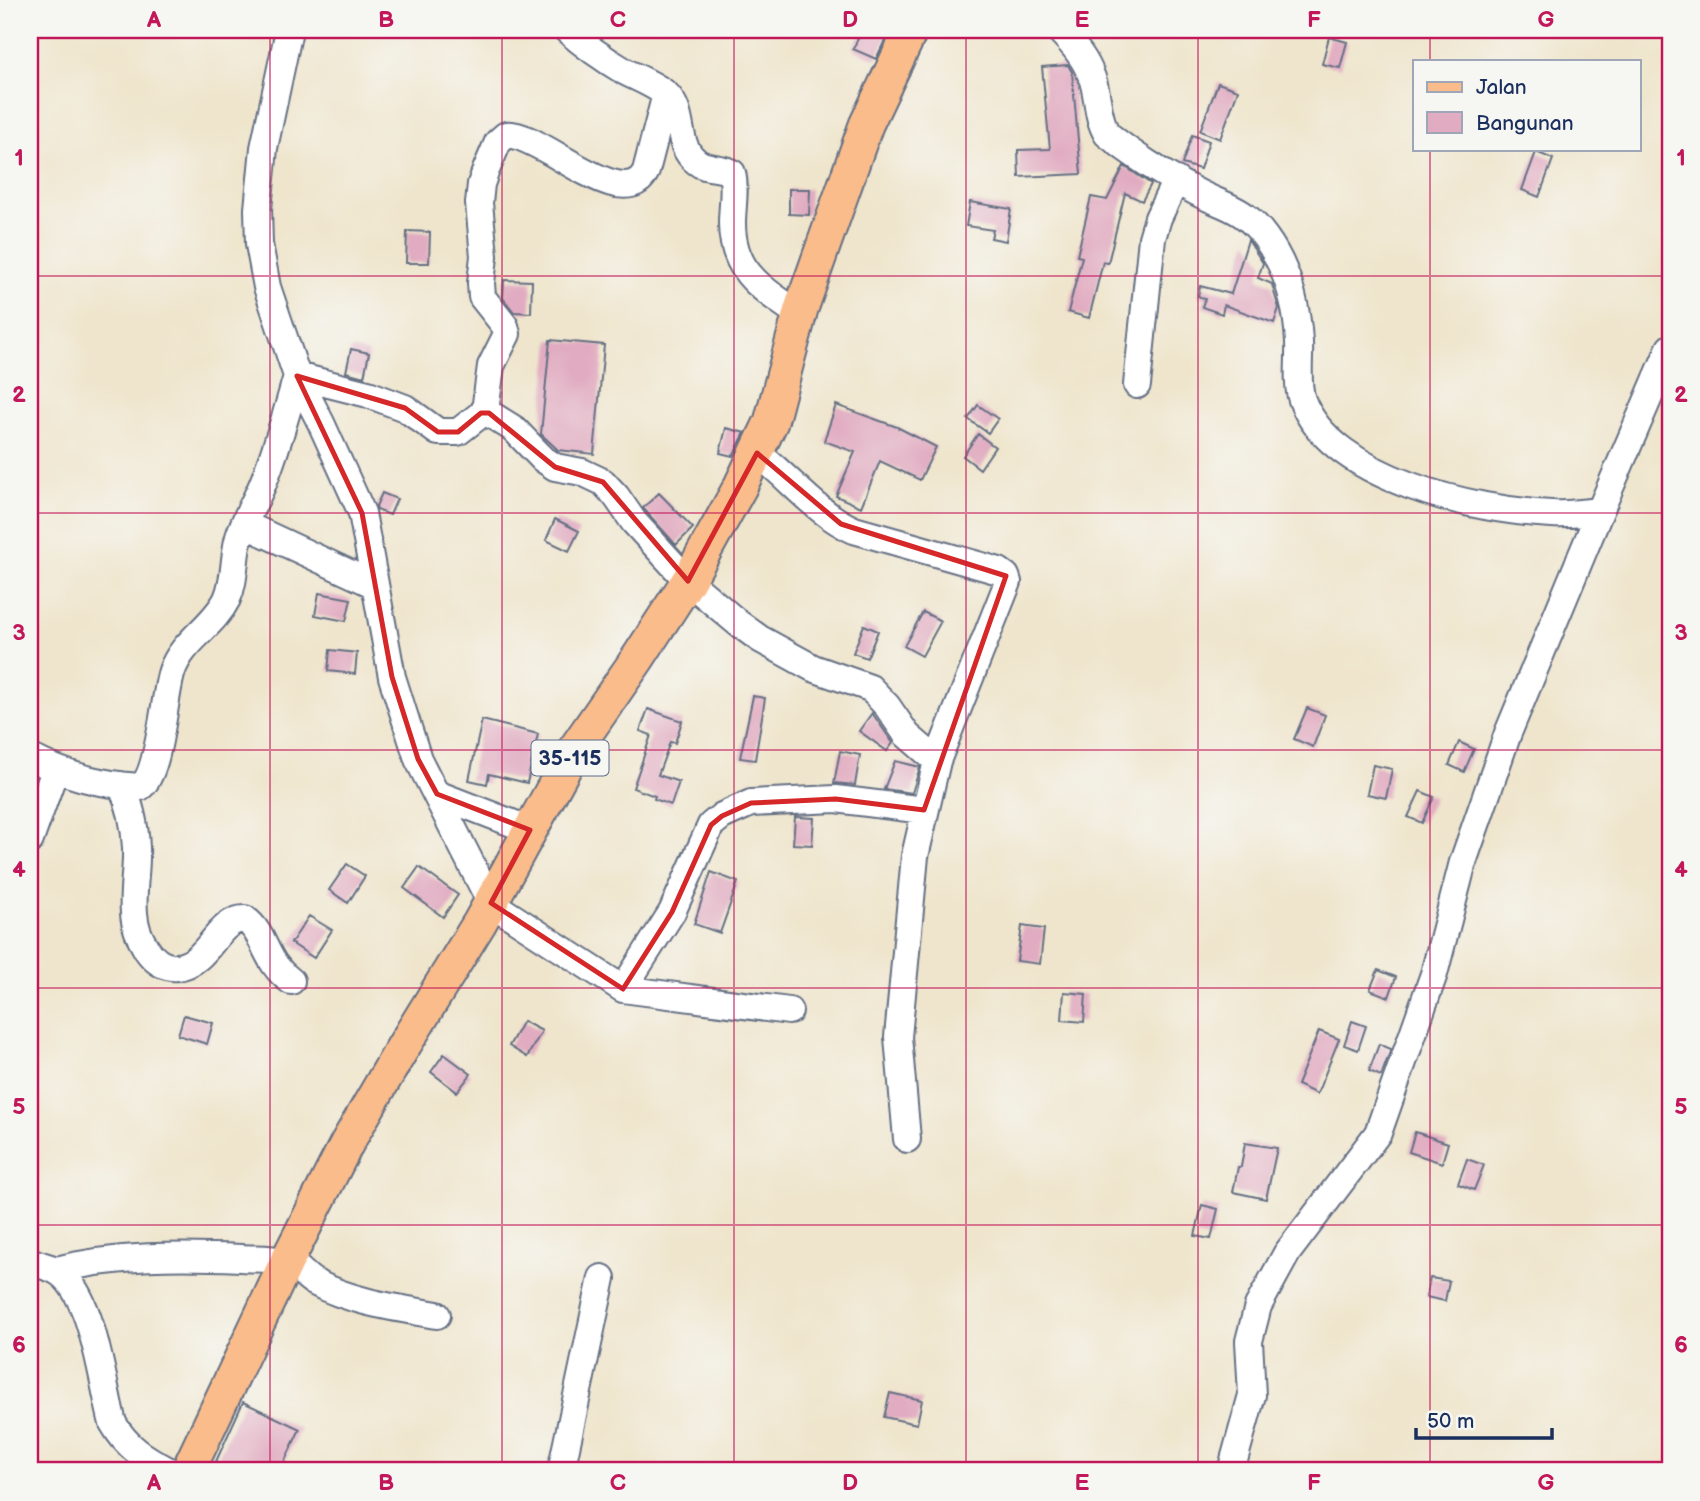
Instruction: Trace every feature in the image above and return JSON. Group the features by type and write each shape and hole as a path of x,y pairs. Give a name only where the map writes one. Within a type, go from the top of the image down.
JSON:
{"main road":[{"name":"35-115","path":"188,1471 287,1261 347,1143 491,903 573,752 639,658 688,581 757,453 771,422 800,315 866,125 912,30"}],"street":[{"path":"289,30 264,148 258,209 259,244 267,287 297,376 362,513 392,677 418,759 491,903 623,989 789,1011"},
{"path":"567,30 614,64 666,94 677,109 680,134 689,155 704,166 729,171 734,176 732,230 738,257 757,286 800,315"},
{"path":"1059,30 1079,53 1092,76 1102,126 1107,134 1176,180 1247,215 1267,239 1281,264 1295,306 1303,401 1323,433 1339,448 1378,472 1432,493 1551,514 1600,511"},
{"path":"297,376 368,394 416,414 438,432 458,432 485,411 491,366 507,334 505,326 487,306 481,290 484,256 479,221 479,193 485,170 498,142 506,135 521,137 606,181 629,185 643,178 646,171 666,94"},
{"path":"1137,385 1152,239 1158,218 1176,180"},
{"path":"1231,1471 1252,1395 1249,1341 1258,1306 1287,1253 1378,1133 1434,974 1464,862 1508,733 1670,348"},
{"path":"30,757 55,770 91,781 139,787 147,780 162,727 171,672 184,649 214,618 226,600 232,585 236,548 265,478 297,376"},
{"path":"485,411 514,429 543,459 555,467 582,472 603,482 634,522 688,581 760,639 813,668 870,688 887,706 907,735 937,761"},
{"path":"757,453 779,469 824,513 841,524 999,571 1006,576 1008,582 937,761 915,856 898,1037 907,1139"},
{"path":"244,524 375,585"},
{"path":"30,841 55,770"},
{"path":"121,785 130,805 135,829 134,914 137,928 149,953 165,965 174,967 190,963 206,951 233,920 245,919 255,928 279,972 291,981"},
{"path":"437,794 530,830"},
{"path":"623,989 672,912 711,825 722,816 751,803 836,799 924,810"},
{"path":"56,1270 87,1262 172,1257 287,1261 314,1282 341,1292 385,1306 438,1315"},
{"path":"30,1261 56,1270 72,1286 82,1303 96,1346 113,1423 121,1437 143,1457 169,1471"},
{"path":"561,1471 602,1278"}],"highlighted area":[{"path":"297,376 405,408 438,432 458,432 481,413 489,413 555,467 603,482 688,581 757,453 841,524 1006,576 924,810 836,799 751,803 722,816 711,825 672,912 623,989 491,903 530,830 437,794 418,759 392,677 362,513"}],"building":[{"path":"862,30 890,30 876,59 853,49"},
{"path":"1329,37 1347,42 1340,68 1322,64"},
{"path":"1068,65 1072,72 1081,174 1019,177 1018,150 1050,149 1042,67"},
{"path":"1218,83 1238,90 1220,139 1200,131"},
{"path":"1192,135 1209,141 1200,169 1182,164"},
{"path":"1536,152 1553,159 1539,197 1522,190"},
{"path":"1124,166 1151,184 1142,201 1125,193 1108,263 1103,262 1089,318 1068,312 1082,257 1077,256 1091,197 1107,200"},
{"path":"789,189 810,189 809,215 789,214"},
{"path":"970,202 1011,209 1006,241 991,238 993,230 966,226"},
{"path":"407,231 430,232 429,263 406,263"},
{"path":"1248,240 1263,263 1258,278 1272,284 1279,308 1274,323 1224,305 1222,314 1202,307 1205,299 1198,296 1200,286 1231,294"},
{"path":"504,280 532,281 531,313 514,312 503,298"},
{"path":"550,340 604,345 594,454 558,450 541,434"},
{"path":"351,349 369,353 364,377 346,372"},
{"path":"836,405 897,427 936,447 920,480 880,461 861,507 836,496 855,452 824,441"},
{"path":"978,405 998,419 988,433 968,419"},
{"path":"726,428 745,433 733,456 720,453"},
{"path":"978,434 995,447 980,469 963,456"},
{"path":"382,493 397,499 390,515 377,510"},
{"path":"659,493 693,528 676,545 643,508"},
{"path":"555,519 579,531 569,551 546,540"},
{"path":"319,593 351,599 346,621 315,615"},
{"path":"923,612 941,621 922,656 904,646"},
{"path":"864,625 878,631 867,658 853,653"},
{"path":"330,650 357,653 355,674 328,671"},
{"path":"753,696 765,698 755,760 740,758"},
{"path":"1307,708 1325,715 1313,747 1294,739"},
{"path":"648,709 682,721 675,743 670,742 658,775 679,782 671,805 633,788 651,735 640,731"},
{"path":"872,713 893,743 887,751 859,731"},
{"path":"482,720 538,734 527,783 489,774 487,784 469,780"},
{"path":"1459,742 1474,749 1464,772 1449,765"},
{"path":"840,751 860,755 855,785 834,783"},
{"path":"895,761 920,767 912,793 884,789"},
{"path":"1373,765 1392,769 1386,798 1367,794"},
{"path":"1420,791 1434,797 1422,823 1408,817"},
{"path":"795,817 814,818 812,845 793,844"},
{"path":"347,864 365,876 348,903 329,890"},
{"path":"419,867 458,895 443,917 404,888"},
{"path":"711,872 738,882 720,933 694,924"},
{"path":"309,916 332,930 314,958 291,943"},
{"path":"1022,926 1044,929 1040,964 1017,961"},
{"path":"1378,970 1396,977 1389,997 1370,990"},
{"path":"1064,992 1086,994 1084,1022 1062,1020"},
{"path":"184,1015 213,1023 207,1044 178,1035"},
{"path":"523,1021 542,1031 527,1057 509,1046"},
{"path":"1352,1021 1366,1026 1358,1050 1344,1045"},
{"path":"1319,1031 1339,1039 1317,1094 1297,1085"},
{"path":"1379,1044 1391,1049 1381,1076 1369,1071"},
{"path":"444,1054 471,1074 457,1092 431,1072"},
{"path":"1415,1132 1448,1143 1442,1163 1409,1152"},
{"path":"1245,1143 1277,1148 1266,1199 1233,1192"},
{"path":"1467,1159 1484,1165 1474,1190 1458,1184"},
{"path":"1202,1205 1218,1209 1211,1239 1195,1236"},
{"path":"1430,1278 1449,1281 1445,1301 1426,1297"},
{"path":"890,1393 922,1400 917,1424 884,1417"},
{"path":"243,1402 300,1429 280,1471 221,1471 213,1468"}]}
